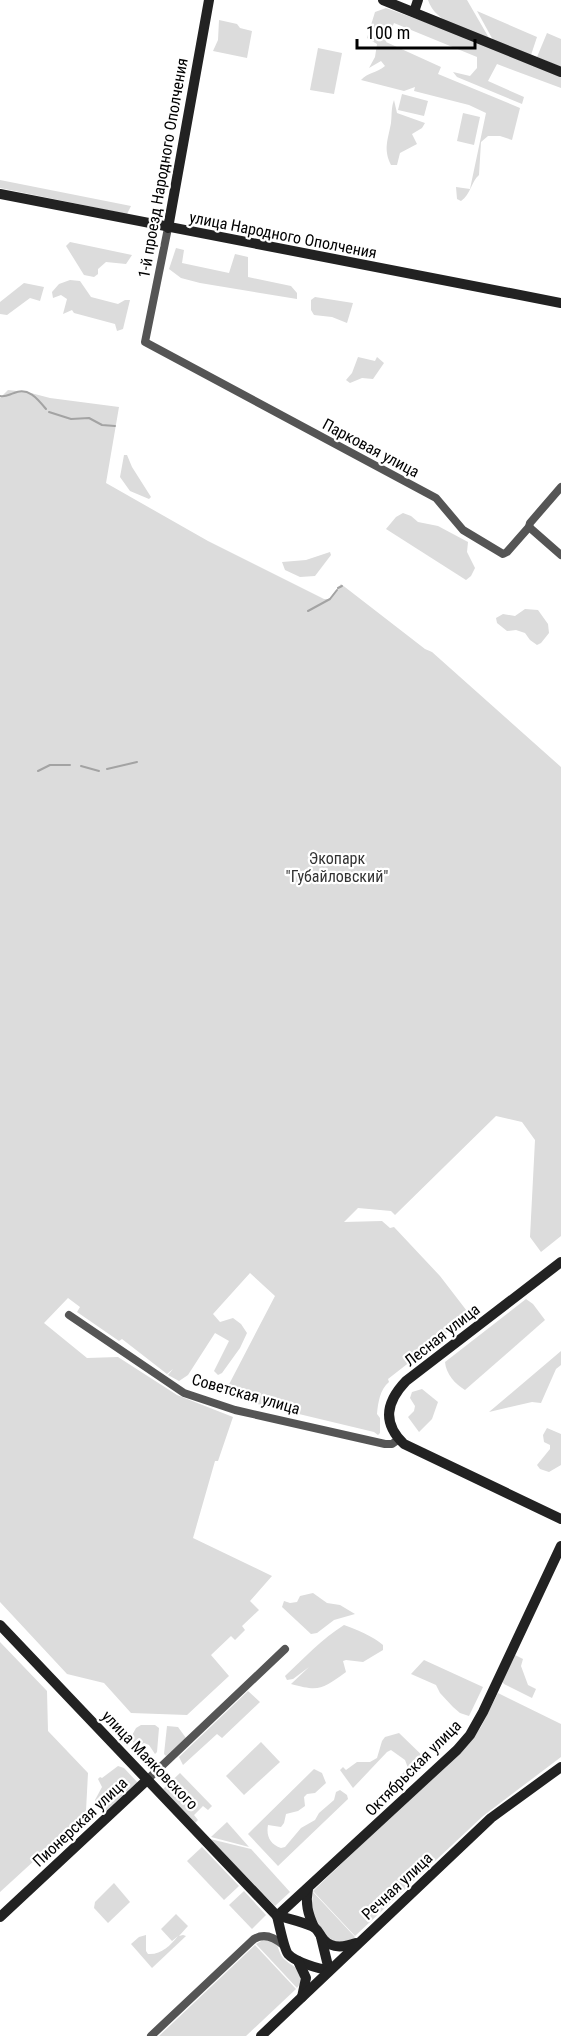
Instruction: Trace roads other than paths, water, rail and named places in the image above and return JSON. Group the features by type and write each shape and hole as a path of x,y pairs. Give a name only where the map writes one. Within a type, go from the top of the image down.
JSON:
{"street":[{"name":"1-й проезд Народного Ополчения","path":"145,342 209,0"},
{"path":"383,0 561,72"},
{"path":"414,12 418,0"},
{"name":"улица Народного Ополчения","path":"0,194 561,303"},
{"name":"Парковая улица","path":"145,342 436,498 463,530 503,554 529,527"},
{"path":"561,487 529,527 561,555"},
{"name":"Лесная улица","path":"399,1439 392,1430 389,1413 392,1400 399,1388 561,1262"},
{"name":"Советская улица","path":"69,1315 120,1348 177,1390 194,1397 280,1422 386,1444 392,1444 399,1439"},
{"path":"399,1439 412,1449 561,1519"},
{"name":"Октябрьская улица","path":"277,1916 457,1750 470,1735 561,1546"},
{"name":"улица Маяковского","path":"0,1625 277,1916 291,1958 329,1970"},
{"name":"Пионерская улица","path":"0,1917 285,1649"},
{"name":"Речная улица","path":"261,2036 491,1818 561,1767"},
{"path":"308,1889 306,1905 309,1918 321,1941 329,1970"},
{"name":"улица Маяковского","path":"277,1916 314,1927"},
{"path":"151,2036 254,1939 261,1936 272,1937 284,1942 290,1928 301,1924"},
{"path":"321,1941 334,1946 350,1946 360,1941"},
{"path":"301,1997 306,1978 300,1961 308,1960 317,1954 321,1941"}],"waterway":[{"path":"0,396 24,391 36,398 46,409"},
{"path":"49,412 71,419 89,418 102,425 115,426"},
{"path":"338,588 342,586"},
{"path":"308,611 330,599 337,590"},
{"path":"107,769 137,762"},
{"path":"38,771 50,765 70,765"},
{"path":"81,766 99,771"}],"park label":[{"name":"Экопарк \"Губайловский\"","path":"337,867"}]}
